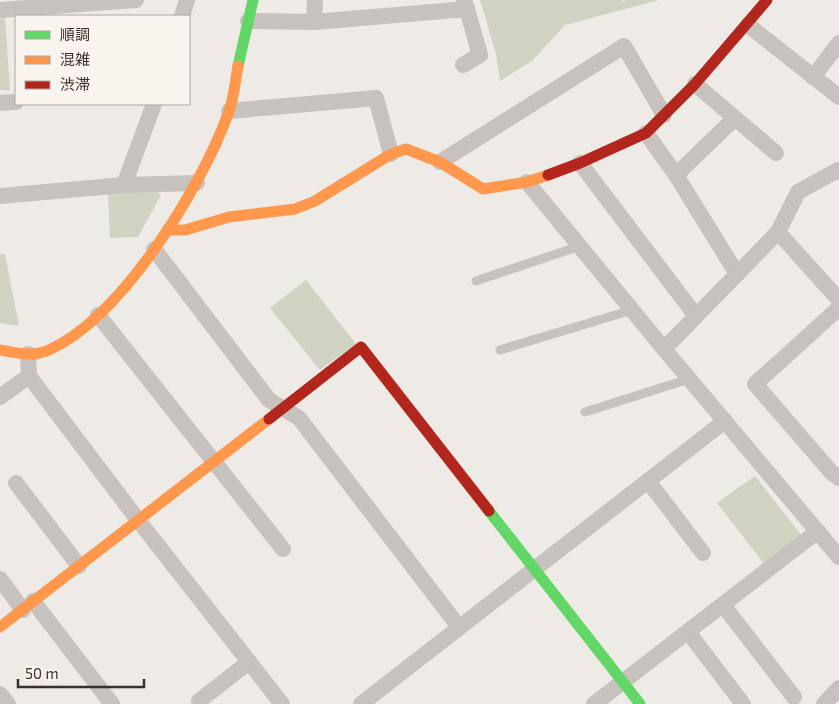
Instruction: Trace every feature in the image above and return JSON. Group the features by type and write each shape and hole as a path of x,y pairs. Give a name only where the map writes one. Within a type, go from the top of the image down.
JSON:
{"street":[{"path":"0,10 136,0"},
{"path":"182,15 187,0"},
{"path":"0,350 28,354 47,351 72,338 119,293 154,249 197,183 210,158 229,111 253,0"},
{"path":"314,22 315,0"},
{"path":"167,230 185,230 229,217 295,209 315,201 333,188 391,154 406,149 440,162 483,189 527,182 580,163 646,133 695,84 748,25 767,0"},
{"path":"248,20 314,22 466,4 480,55 463,65"},
{"path":"748,25 839,96"},
{"path":"813,77 839,43"},
{"path":"440,162 624,46 664,115"},
{"path":"695,84 776,153"},
{"path":"229,111 376,98 391,154"},
{"path":"0,103 15,102"},
{"path":"124,185 154,105"},
{"path":"676,175 735,118"},
{"path":"646,133 676,175 738,274"},
{"path":"580,163 696,316"},
{"path":"664,349 778,232 798,192 838,170 839,172"},
{"path":"527,182 839,557"},
{"path":"0,196 124,185 197,183"},
{"path":"778,232 839,300"},
{"path":"154,249 269,400 299,418 460,627"},
{"path":"839,308 755,384 832,473 839,478"},
{"path":"98,315 283,549"},
{"path":"0,627 361,348 640,704"},
{"path":"28,354 30,376 138,520 282,704"},
{"path":"0,397 30,376"},
{"path":"361,704 725,421"},
{"path":"648,481 703,553"},
{"path":"16,484 79,566"},
{"path":"594,704 818,531"},
{"path":"0,580 28,606 112,704"},
{"path":"723,605 794,697"},
{"path":"688,632 743,704"},
{"path":"201,704 199,701 249,662"},
{"path":"824,704 839,688"},
{"path":"0,694 8,704"}],"lane":[{"path":"476,280 580,246"},
{"path":"500,350 632,310"},
{"path":"586,412 689,379"}],"green space":[{"path":"480,0 621,0 624,2 625,0 659,0 565,25 532,61 500,81 496,54"},
{"path":"5,17 10,90 0,90 0,18"},
{"path":"154,188 161,195 138,237 110,238 108,192"},
{"path":"0,254 5,254 19,326 0,323"},
{"path":"306,280 356,344 320,370 270,308"},
{"path":"755,476 802,536 765,565 717,503"}],"traffic: fast":[{"path":"238,66 253,0"},
{"path":"489,511 640,704"}],"traffic: slow":[{"path":"0,350 31,354 49,350 77,333 104,310 131,280 179,212 216,144 230,108 238,66"},
{"path":"167,230 185,230 229,217 295,209 315,201 391,154 406,149 440,162 483,189 527,182 548,175"},
{"path":"0,627 269,419"}],"traffic: jam":[{"path":"548,175 580,163 646,133 695,84 767,0"},
{"path":"269,419 361,347 489,511"}]}
